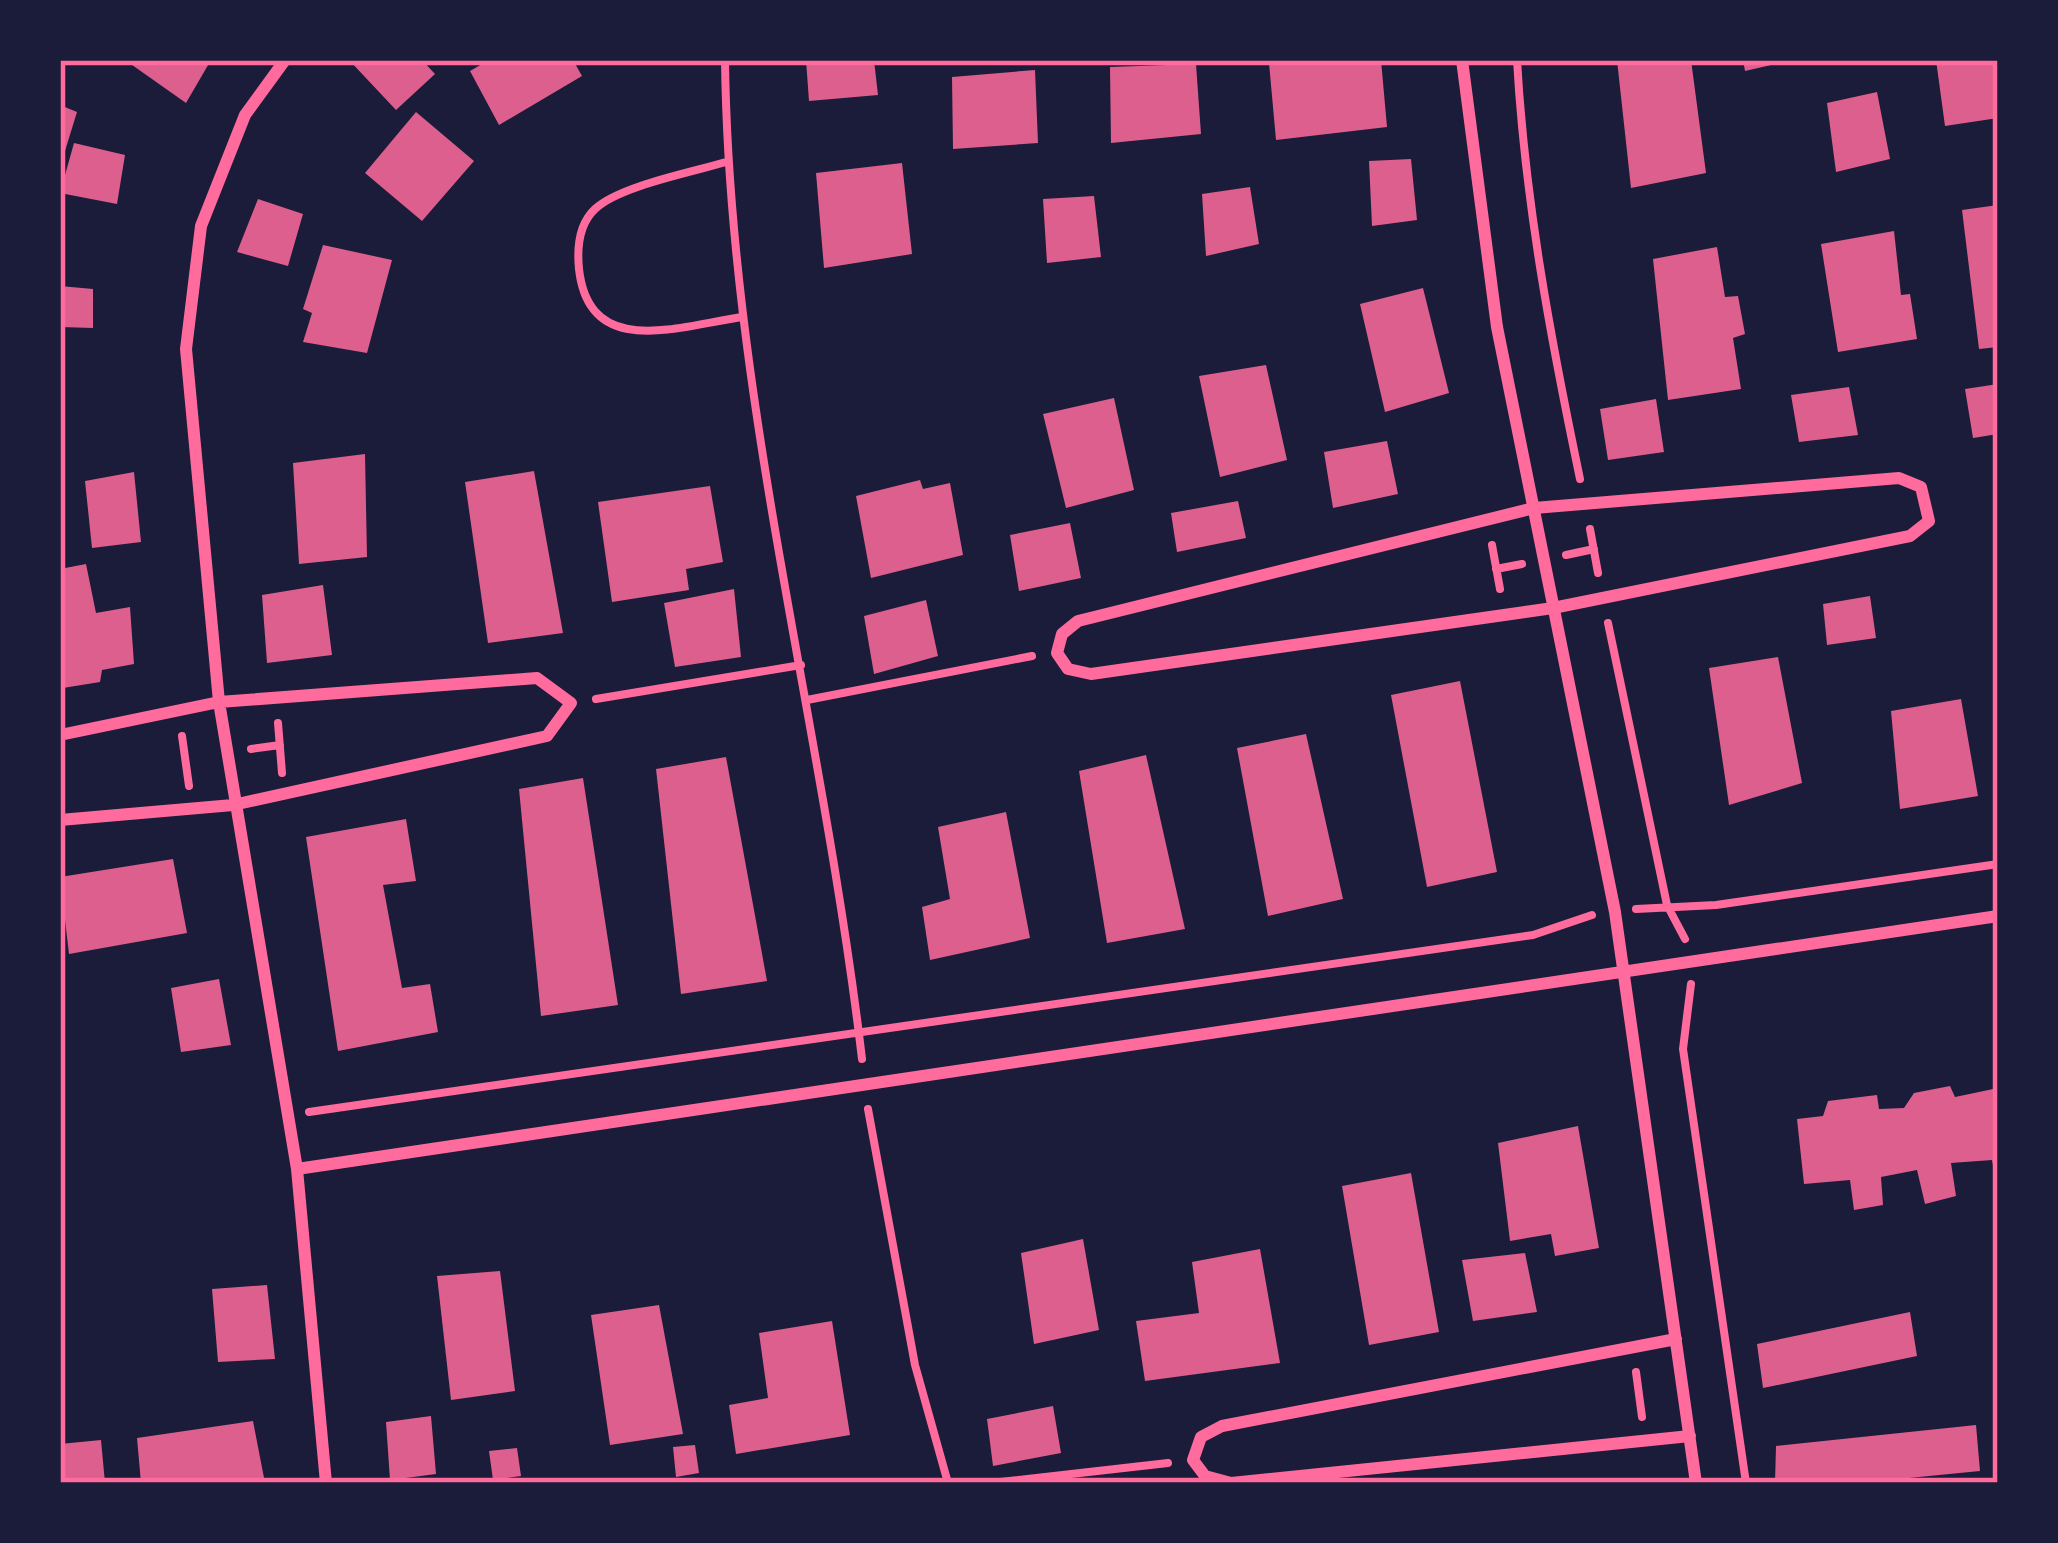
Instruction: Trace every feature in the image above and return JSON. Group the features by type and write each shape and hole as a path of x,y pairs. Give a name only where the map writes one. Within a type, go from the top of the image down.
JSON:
{"street":[{"path":"285,60 245,116 200,226 186,350 219,702 233,806 290,1115 326,1483"},
{"path":"1462,60 1497,327 1615,912 1696,1483"},
{"path":"1900,478 1921,487 1929,521 1910,536 1553,608 1091,674 1067,669 1057,653 1062,634 1078,621 1534,508 1585,501 1900,478"},
{"path":"60,735 219,702 537,678 571,703 547,736 233,806 60,820"},
{"path":"297,1169 1998,916"},
{"path":"1676,1339 1222,1426 1201,1438 1193,1460 1205,1476 1231,1483 1690,1436"}],"path":[{"path":"725,60 726,162 743,317 915,1365 948,1483"},
{"path":"1516,60 1521,136 1549,334 1667,905 1684,932 1692,991 1683,1049 1746,1483"},
{"path":"726,162 648,185 595,208 576,244 582,300 599,320 634,332 743,317"},
{"path":"1488,520 1504,612"},
{"path":"807,700 1057,653"},
{"path":"571,703 801,665"},
{"path":"275,697 284,792"},
{"path":"179,710 192,809"},
{"path":"290,1115 1533,935 1581,917 1615,912 1716,905 1998,864"},
{"path":"1633,1347 1646,1441"},
{"path":"991,1483 1193,1460"}],"building":[{"path":"125,60 211,60 186,103"},
{"path":"349,60 422,60 435,74 396,110"},
{"path":"489,60 573,60 582,76 499,125 470,71"},
{"path":"806,60 874,60 878,95 809,101"},
{"path":"1381,60 1387,127 1276,140 1269,63"},
{"path":"1617,60 1691,60 1706,173 1631,188"},
{"path":"1743,60 1784,60 1784,62 1745,71"},
{"path":"1936,60 1998,60 1998,118 1945,126"},
{"path":"1196,64 1201,134 1111,143 1110,67"},
{"path":"1035,70 1038,143 953,149 952,77"},
{"path":"1877,92 1890,159 1836,172 1827,103"},
{"path":"60,105 77,112 61,164 60,163"},
{"path":"416,112 474,161 422,221 365,173"},
{"path":"74,143 125,155 117,204 60,193"},
{"path":"1411,159 1417,220 1372,226 1369,161"},
{"path":"902,163 912,254 824,268 816,173"},
{"path":"1250,187 1259,244 1206,256 1202,194"},
{"path":"1094,196 1101,257 1047,263 1043,199"},
{"path":"258,199 303,214 288,266 237,252"},
{"path":"1998,205 1998,347 1979,349 1962,210"},
{"path":"1894,231 1901,295 1910,294 1917,339 1838,352 1821,244"},
{"path":"323,245 392,260 367,353 303,342 312,313 303,309"},
{"path":"1717,247 1725,297 1738,296 1745,334 1733,338 1741,389 1668,400 1653,259"},
{"path":"60,286 93,289 93,328 60,327"},
{"path":"1423,288 1449,393 1385,412 1360,304"},
{"path":"1266,365 1287,460 1220,477 1199,376"},
{"path":"1998,384 1998,434 1973,438 1965,389"},
{"path":"1849,387 1858,435 1799,442 1791,395"},
{"path":"1114,398 1134,490 1066,508 1043,414"},
{"path":"1656,399 1664,452 1608,460 1600,409"},
{"path":"1387,441 1398,494 1333,508 1324,452"},
{"path":"365,454 367,557 299,564 293,463"},
{"path":"534,471 563,633 488,643 465,482"},
{"path":"134,472 141,542 92,548 85,481"},
{"path":"920,480 923,489 950,483 963,555 871,578 856,496"},
{"path":"710,486 723,562 686,569 689,590 612,602 598,502"},
{"path":"1238,501 1246,538 1177,552 1171,513"},
{"path":"1070,523 1081,578 1019,591 1010,535"},
{"path":"86,564 96,613 130,607 134,664 102,670 100,682 63,688 60,569"},
{"path":"323,585 332,655 267,663 262,595"},
{"path":"734,589 741,657 675,667 664,603"},
{"path":"1870,596 1876,638 1827,645 1823,604"},
{"path":"926,600 938,656 874,674 864,616"},
{"path":"1778,657 1802,783 1729,805 1709,668"},
{"path":"1460,681 1497,872 1427,887 1391,695"},
{"path":"1961,699 1978,796 1900,809 1891,711"},
{"path":"1306,734 1343,899 1268,916 1237,748"},
{"path":"1146,755 1185,929 1107,943 1079,771"},
{"path":"726,757 767,981 681,994 656,769"},
{"path":"583,778 618,1005 541,1016 519,789"},
{"path":"1006,812 1030,938 930,960 922,907 950,899 938,827"},
{"path":"406,819 416,881 383,885 402,988 430,984 438,1032 338,1051 306,837"},
{"path":"173,859 187,933 69,954 60,877"},
{"path":"219,979 231,1045 181,1052 171,988"},
{"path":"1950,1086 1955,1097 1998,1088 1998,1192 1992,1160 1951,1163 1956,1196 1925,1204 1917,1170 1881,1177 1883,1205 1854,1210 1850,1180 1804,1184 1797,1119 1823,1116 1828,1101 1877,1095 1879,1109 1904,1108 1914,1093"},
{"path":"1578,1126 1599,1248 1555,1256 1551,1234 1510,1241 1498,1143"},
{"path":"1411,1173 1439,1332 1369,1345 1342,1186"},
{"path":"1083,1239 1099,1330 1034,1344 1021,1253"},
{"path":"1260,1249 1280,1363 1145,1381 1136,1321 1199,1313 1192,1262"},
{"path":"1525,1253 1537,1312 1473,1321 1462,1260"},
{"path":"500,1271 515,1391 451,1400 437,1276"},
{"path":"267,1285 275,1359 218,1362 212,1289"},
{"path":"659,1305 683,1434 610,1445 591,1315"},
{"path":"1910,1312 1917,1356 1763,1388 1757,1344"},
{"path":"832,1321 850,1435 736,1454 729,1405 768,1398 759,1333"},
{"path":"1053,1406 1061,1453 993,1466 987,1419"},
{"path":"431,1416 436,1474 390,1480 386,1422"},
{"path":"253,1421 265,1483 141,1483 137,1438"},
{"path":"1976,1425 1980,1471 1858,1483 1775,1483 1776,1446"},
{"path":"101,1440 105,1483 60,1483 60,1444"},
{"path":"695,1445 699,1473 676,1477 673,1447"},
{"path":"517,1448 521,1476 493,1480 489,1451"}]}
